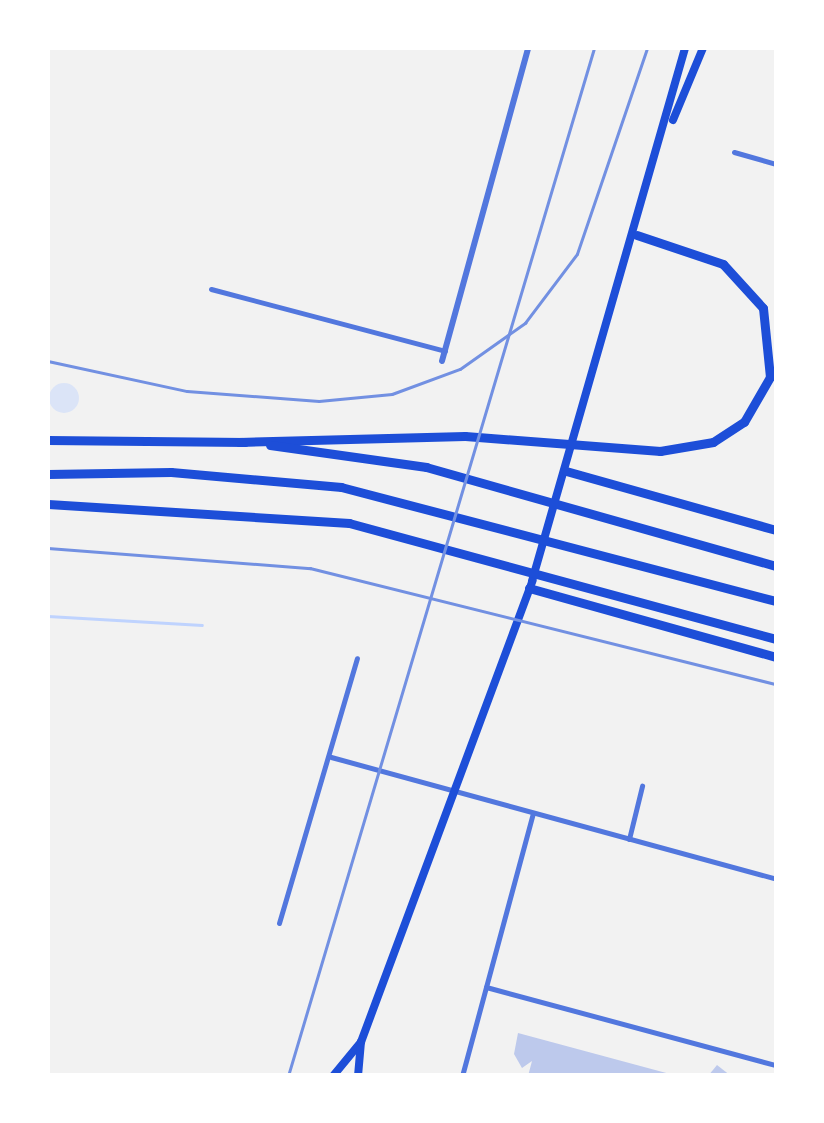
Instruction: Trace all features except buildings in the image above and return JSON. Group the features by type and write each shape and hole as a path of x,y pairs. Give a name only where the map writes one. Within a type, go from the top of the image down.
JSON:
{"highway":[{"path":"48,440 239,442 434,435 660,451 713,442 744,422 770,377 763,308 724,264 638,235"},
{"path":"239,442 426,467 776,566"},
{"path":"566,471 776,530"},
{"path":"48,474 171,472 340,487 776,601"},
{"path":"48,504 349,523 776,639"},
{"path":"530,584 776,657"}],"main road":[{"path":"358,1076 361,1042 530,584 566,471 666,138 685,48"},
{"path":"666,138 703,48"},
{"path":"333,1076 361,1042"}],"street":[{"path":"442,361 528,48"},
{"path":"734,152 776,164"},
{"path":"211,289 445,351"},
{"path":"280,923 357,658"},
{"path":"331,757 776,879"},
{"path":"629,839 642,786"},
{"path":"462,1076 533,813"},
{"path":"486,987 776,1065"}],"shaded area":[{"path":"64,383 75,387 79,398 75,409 64,413 53,409 49,398 53,387"}],"waterway":[{"path":"48,616 202,625"}],"railway":[{"path":"288,1076 594,48"},
{"path":"48,361 187,391 319,401 392,394 460,369 525,323 577,254 647,48"},
{"path":"48,548 310,568 776,684"}]}
